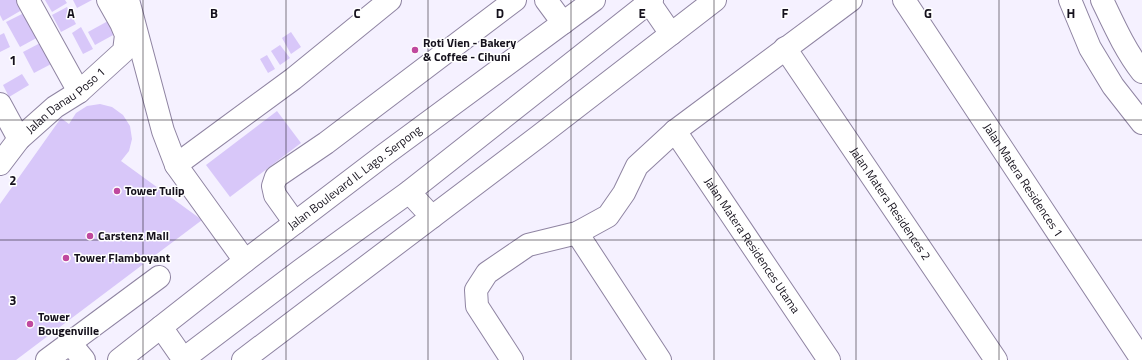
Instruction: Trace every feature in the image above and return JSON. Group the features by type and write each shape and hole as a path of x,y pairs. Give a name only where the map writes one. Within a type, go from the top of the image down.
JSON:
{"street":[{"path":"28,0 78,92"},
{"name":"Jalan Danau Poso 1","path":"0,164 19,139 55,107 78,92 124,51 126,35 108,0"},
{"path":"128,0 163,131 176,165 245,261"},
{"path":"176,165 293,79 390,0"},
{"path":"295,223 275,195 273,186 276,177 326,143 515,0"},
{"path":"546,0 564,23"},
{"name":"Jalan Boulevard IL Lago. Serpong","path":"119,360 390,150 594,0"},
{"path":"243,360 715,0"},
{"path":"512,360 477,306 476,290 487,273 528,245 577,233 608,216 624,193 637,166 674,131 850,0"},
{"name":"Jalan Matera Residences 1","path":"904,0 1142,360"},
{"path":"1070,0 1090,48 1113,86 1141,119"},
{"path":"1102,0 1117,31 1142,72"},
{"path":"161,327 183,360 301,270 409,192 650,1 671,34"},
{"name":"Jalan Matera Residences 2","path":"785,48 996,360"},
{"path":"0,104 19,139"},
{"name":"Jalan Matera Residences Utama","path":"674,131 829,360"},
{"path":"409,192 432,217"},
{"path":"577,233 660,360"},
{"path":"47,360 159,277"},
{"path":"70,343 84,360"}],"building":[{"path":"0,0 23,0 27,7 3,21 0,15"},
{"path":"45,0 65,0 67,3 52,12"},
{"path":"73,0 92,0 77,8"},
{"path":"67,7 76,24 61,32 52,15"},
{"path":"28,11 42,35 20,47 6,22"},
{"path":"108,21 115,34 95,45 88,32"},
{"path":"81,27 93,49 83,54 72,33"},
{"path":"291,32 301,47 291,54 282,38"},
{"path":"4,33 10,47 0,52 0,35"},
{"path":"44,41 55,62 34,73 23,52"},
{"path":"280,45 290,58 280,65 271,51"},
{"path":"267,55 275,69 268,73 260,59"},
{"path":"22,74 29,85 9,97 3,85"},
{"name":"Carstenz Mall","path":"100,104 112,107 123,115 130,126 132,139 129,151 121,161 202,220 16,360 0,360 0,204 61,118 69,124 76,113 87,106"},
{"path":"277,111 301,143 230,197 206,165"}],"place":[{"name":"Roti Vien - Bakery & Coffee - Cihuni","path":"415,50"},
{"name":"Tower Tulip","path":"117,191"},
{"name":"Carstenz Mall","path":"90,236"},
{"name":"Tower Flamboyant","path":"66,258"},
{"name":"Tower Bougenville","path":"30,324"}]}
